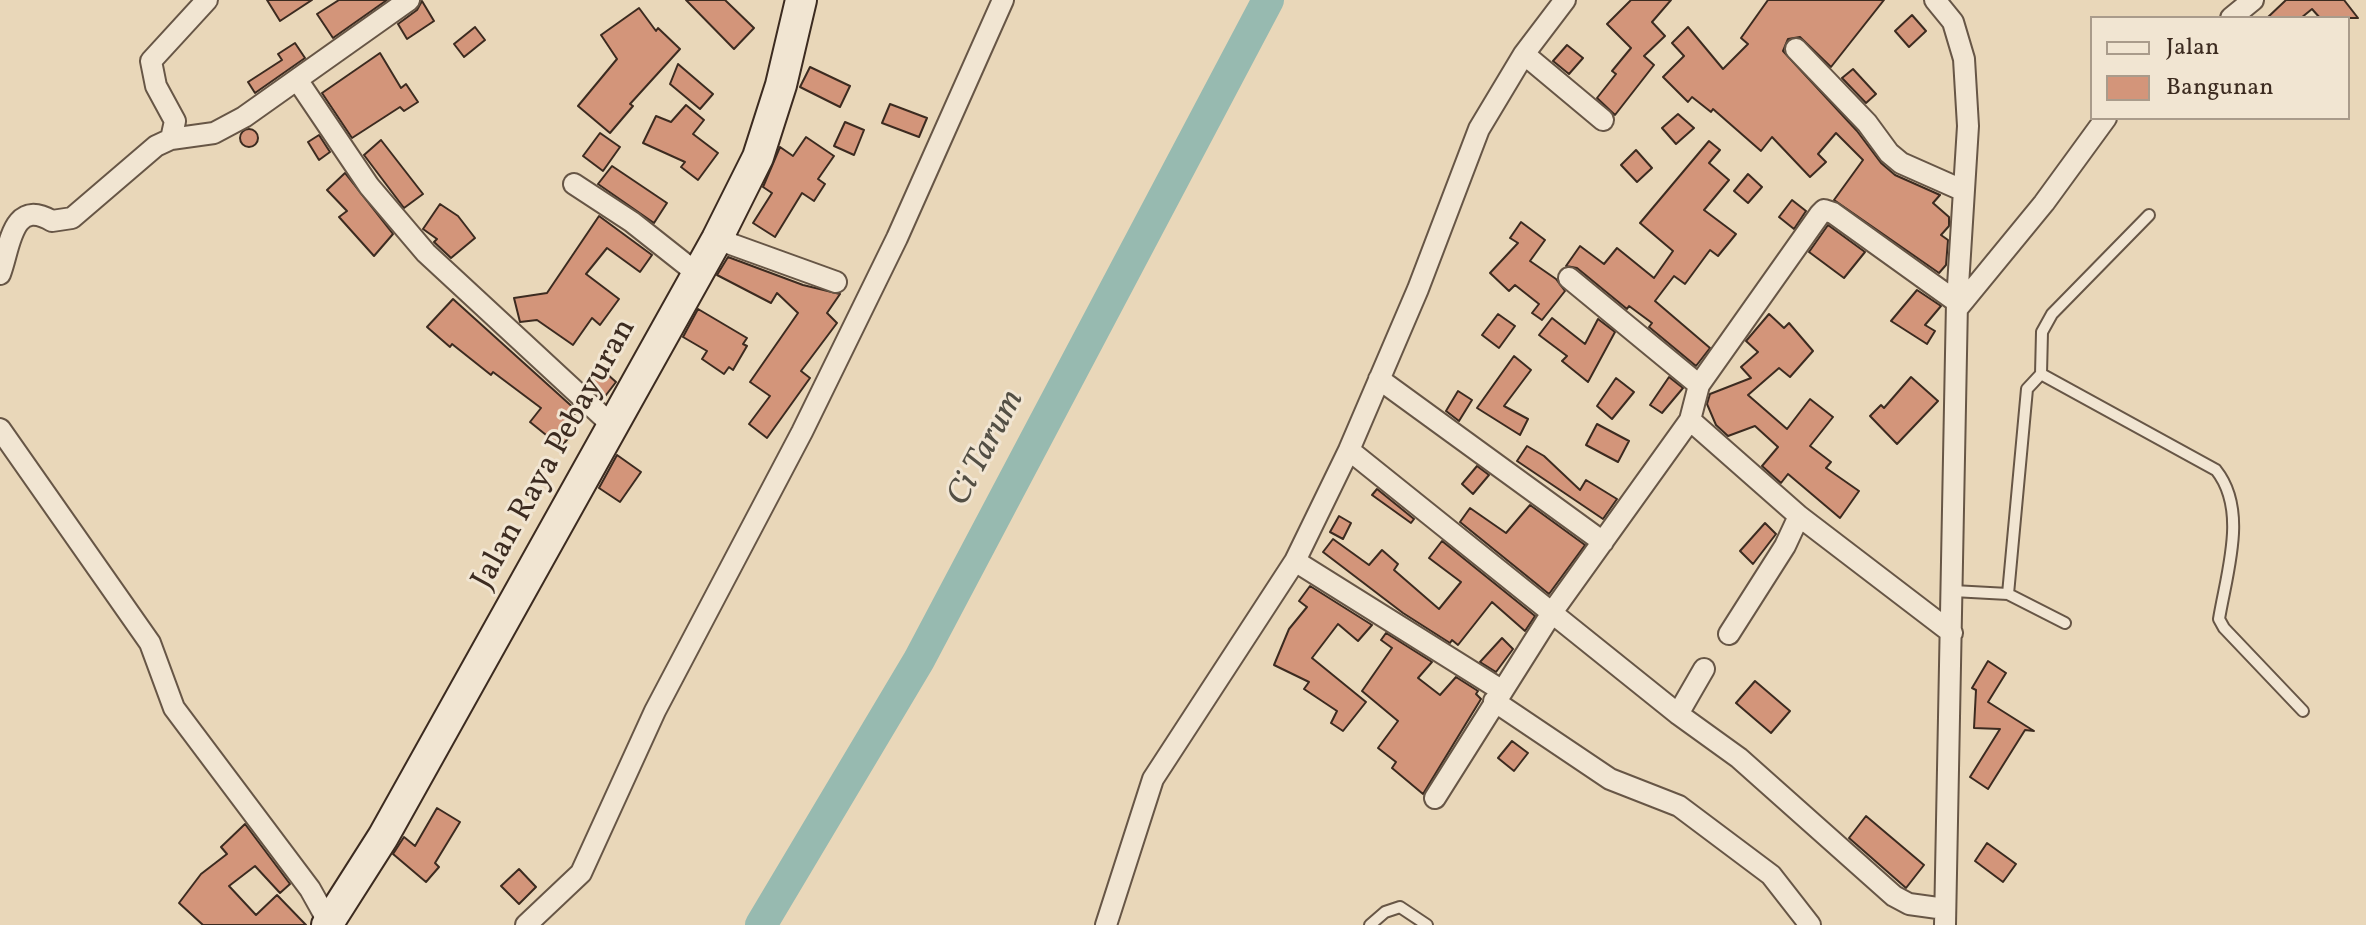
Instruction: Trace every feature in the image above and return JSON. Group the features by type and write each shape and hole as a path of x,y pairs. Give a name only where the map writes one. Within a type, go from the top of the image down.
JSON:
{"main road":[{"name":"Jalan Raya Pebayuran","path":"328,924 383,837 699,275 758,157 781,85 795,3"}],"street":[{"path":"171,139 175,121 156,86 151,61 207,0"},
{"path":"0,274 16,223 27,216 43,215 52,221 72,218 156,146 171,139 214,133 298,81 409,0"},
{"path":"526,925 581,873 655,711 802,432 884,266 1003,0"},
{"path":"1106,925 1153,779 1295,561 1349,450 1418,289 1479,129 1524,54 1565,0"},
{"path":"1349,450 1678,714 1739,758 1894,896 1945,917 1957,305 1968,126 1964,59 1953,22 1935,0"},
{"path":"2233,16 2253,0"},
{"path":"1796,49 1867,123 1889,153 1962,190"},
{"path":"1524,54 1603,120"},
{"path":"298,81 369,186 435,264 614,427"},
{"path":"1957,305 2044,203 2105,120"},
{"path":"574,184 632,222 699,275"},
{"path":"1435,798 1553,611 1690,420 1699,385 1824,210 1957,305"},
{"path":"717,239 836,282"},
{"path":"1569,278 1699,385"},
{"path":"1379,379 1603,542"},
{"path":"1690,420 1799,516 1952,633"},
{"path":"0,429 150,643 174,708 310,889 328,924"},
{"path":"1729,634 1785,546 1799,516"},
{"path":"1295,561 1498,696 1610,779 1679,806 1771,875 1810,925"},
{"path":"1678,714 1704,669"}],"lane":[{"path":"2008,594 2027,389 2041,374 2042,332 2052,314 2149,215"},
{"path":"2041,374 2216,470 2230,488 2233,537 2219,619 2303,711"},
{"path":"1953,591 2008,594 2065,623"},
{"path":"1370,925 1385,912 1400,907 1427,925"}],"building":[{"path":"267,0 312,0 280,21"},
{"path":"339,0 387,0 333,38 317,14"},
{"path":"686,0 725,0 754,28 734,49"},
{"path":"1631,0 1671,0 1652,22 1665,36 1644,56 1654,65 1615,115 1597,98 1616,74 1612,71 1631,48 1607,24"},
{"path":"1768,0 1884,0 1831,67 1800,37 1788,39 1783,51 1857,131 1881,163 1895,175 1940,195 1933,203 1949,217 1949,226 1941,235 1948,240 1946,265 1939,273 1834,200 1863,160 1836,133 1818,154 1826,162 1810,177 1772,137 1761,151 1713,109 1711,112 1692,97 1688,102 1663,77 1684,56 1672,43 1688,27 1723,69 1748,44 1741,38"},
{"path":"2286,0 2344,0 2358,18 2318,16 2312,9 2303,16 2269,16"},
{"path":"422,1 434,21 407,39 398,24 417,10"},
{"path":"639,8 656,31 658,28 680,49 630,104 633,106 610,133 578,106 617,59 601,35"},
{"path":"1912,15 1926,31 1909,47 1895,31"},
{"path":"475,27 485,40 464,57 454,44"},
{"path":"295,43 305,58 255,93 248,82 282,60 278,54"},
{"path":"1567,45 1583,58 1569,74 1553,61"},
{"path":"380,53 401,88 406,84 418,102 404,111 400,107 352,138 322,93"},
{"path":"678,64 713,94 700,109 670,84"},
{"path":"810,67 850,86 840,107 800,87"},
{"path":"1853,69 1876,94 1866,103 1842,78"},
{"path":"890,104 927,118 919,137 882,123"},
{"path":"686,105 704,120 693,134 718,153 698,180 681,167 685,162 643,143 656,116 671,122"},
{"path":"1678,114 1694,128 1676,144 1662,128"},
{"path":"845,122 864,130 854,155 834,146"},
{"path":"249,129 258,138 249,147 240,138"},
{"path":"600,133 620,147 603,171 583,156"},
{"path":"319,135 330,152 319,160 308,142"},
{"path":"806,137 834,156 818,179 825,184 814,201 802,193 775,237 753,223 772,193 763,187 780,147 793,156"},
{"path":"381,140 423,194 404,208 364,155"},
{"path":"1709,141 1720,150 1709,163 1729,180 1704,210 1736,234 1718,256 1710,250 1685,284 1674,276 1655,301 1710,348 1696,366 1649,327 1652,323 1629,306 1627,309 1577,268 1566,266 1580,246 1604,264 1617,248 1654,278 1673,251 1640,223"},
{"path":"1636,150 1652,168 1637,182 1621,165"},
{"path":"612,166 667,203 654,223 598,184"},
{"path":"345,173 393,234 374,256 339,217 347,211 327,190"},
{"path":"1748,174 1762,187 1748,203 1734,191"},
{"path":"1792,200 1806,211 1794,229 1779,217"},
{"path":"440,204 458,216 475,238 451,258 434,242 437,239 423,229"},
{"path":"599,216 652,255 640,272 607,248 586,274 619,299 600,325 592,318 573,345 537,320 520,322 514,298 547,293"},
{"path":"1521,222 1545,240 1530,261 1556,279 1565,291 1542,320 1532,313 1539,304 1515,285 1509,291 1490,273 1518,243 1510,238"},
{"path":"1828,225 1865,252 1844,278 1809,252"},
{"path":"728,257 803,285 840,294 827,313 837,323 801,371 810,378 767,438 749,424 770,396 750,382 798,313 777,293 771,303 717,275"},
{"path":"1917,290 1941,306 1925,325 1935,331 1927,344 1891,321"},
{"path":"453,299 577,411 568,422 576,429 561,447 530,422 541,408 452,344 450,347 427,327"},
{"path":"698,309 747,338 743,344 747,346 733,370 729,367 724,374 702,359 707,351 683,337"},
{"path":"1498,314 1515,326 1499,348 1482,335"},
{"path":"1769,314 1784,328 1789,323 1813,351 1790,377 1779,368 1748,395 1787,429 1810,399 1833,417 1810,446 1831,462 1826,468 1859,491 1840,518 1788,474 1781,483 1762,466 1778,447 1755,426 1728,436 1716,425 1707,404 1710,394 1751,378 1741,367 1758,352 1746,341"},
{"path":"1552,318 1585,344 1598,319 1615,332 1588,382 1562,361 1567,356 1539,335"},
{"path":"1514,356 1531,370 1504,406 1528,419 1520,435 1477,408"},
{"path":"598,366 616,382 603,399 585,382"},
{"path":"1669,377 1683,388 1662,413 1650,405"},
{"path":"1911,377 1938,401 1897,444 1870,416 1881,405 1884,408"},
{"path":"1616,378 1634,392 1612,419 1597,406"},
{"path":"1458,391 1472,400 1459,421 1446,411"},
{"path":"1597,424 1629,441 1618,462 1586,445"},
{"path":"1527,446 1544,456 1580,490 1586,480 1617,499 1603,519 1517,461"},
{"path":"617,455 641,472 620,502 599,488"},
{"path":"1477,466 1489,475 1473,494 1462,484"},
{"path":"1377,489 1414,519 1411,523 1372,495"},
{"path":"1530,505 1585,545 1549,594 1460,522 1470,508 1506,533"},
{"path":"1339,516 1351,523 1343,539 1330,532"},
{"path":"1765,523 1776,534 1753,564 1740,551"},
{"path":"1333,539 1369,565 1382,550 1398,564 1394,570 1439,609 1461,582 1429,558 1442,541 1535,616 1525,631 1492,602 1458,645 1452,640 1450,643 1403,613 1323,552"},
{"path":"1310,586 1372,625 1358,641 1338,624 1312,658 1366,702 1343,731 1331,723 1337,711 1304,689 1309,682 1274,665 1289,629 1307,607 1299,601"},
{"path":"1386,633 1432,662 1418,678 1440,695 1456,677 1478,691 1476,694 1481,699 1423,794 1392,768 1396,762 1378,748 1398,721 1362,691 1392,648 1381,640"},
{"path":"1502,638 1513,649 1496,672 1480,662"},
{"path":"1988,661 2006,673 1988,702 2034,731 2025,730 1988,789 1970,777 2000,729 1974,728 1976,690 1972,688"},
{"path":"1755,681 1790,711 1771,733 1736,703"},
{"path":"1512,741 1528,753 1514,771 1498,758"},
{"path":"437,808 460,822 435,863 439,867 426,882 393,854 404,837 415,846"},
{"path":"1866,816 1924,865 1906,888 1849,838"},
{"path":"245,824 290,884 280,893 255,866 229,886 256,915 277,895 306,925 203,925 179,903 201,874 227,854 221,847"},
{"path":"1987,843 2016,864 2003,882 1975,861"},
{"path":"519,869 536,887 519,904 501,886"}],"waterway":[{"name":"Ci Tarum","path":"761,925 919,660 1268,0"}]}
